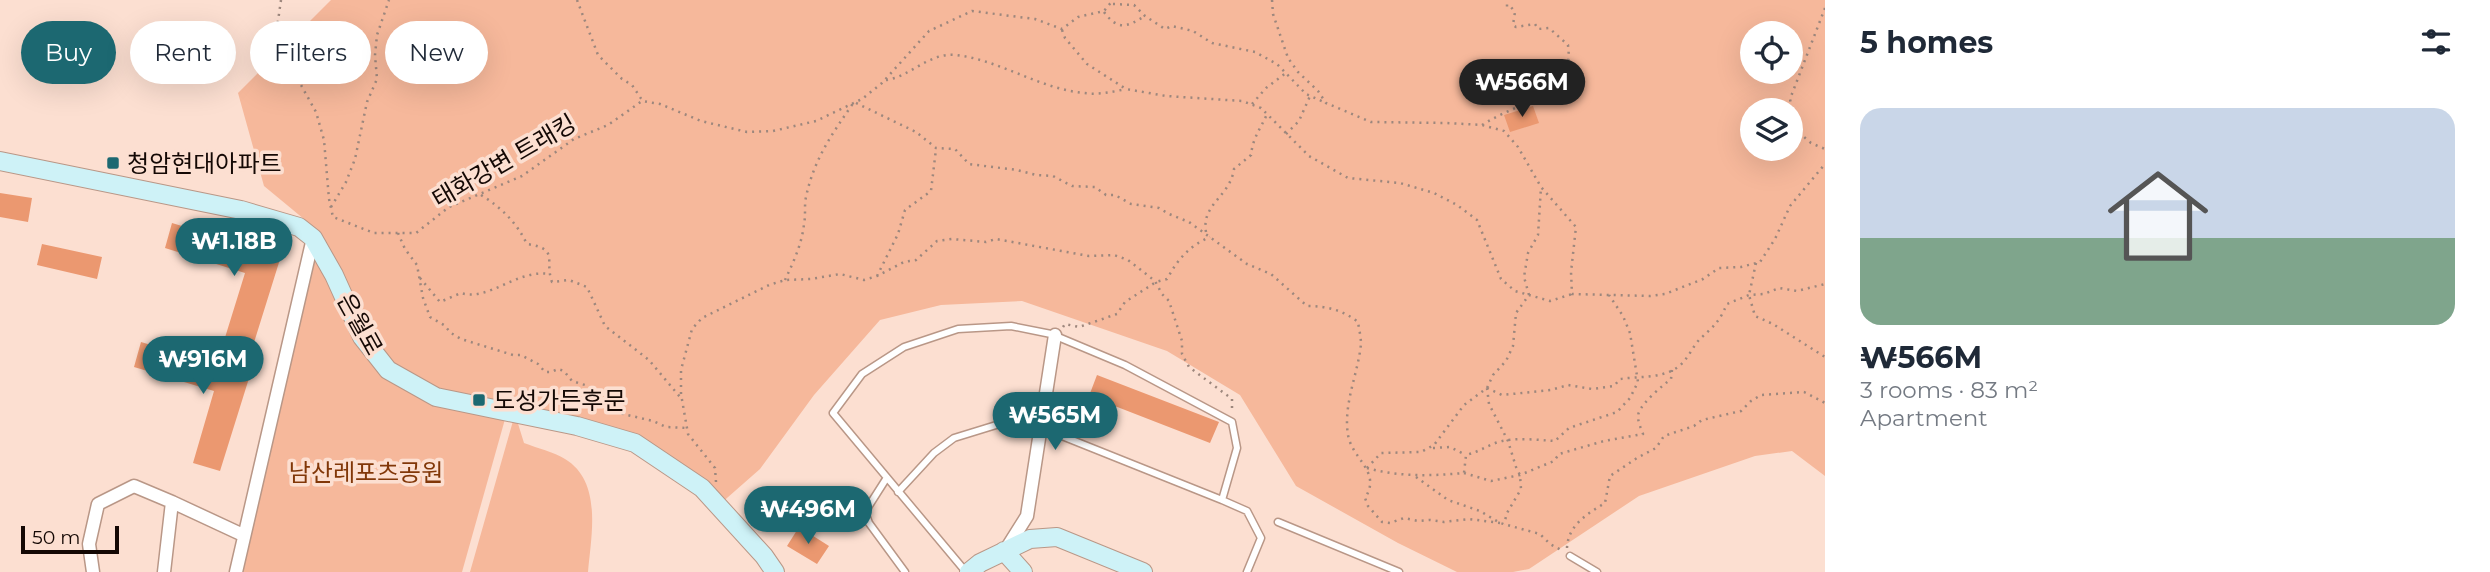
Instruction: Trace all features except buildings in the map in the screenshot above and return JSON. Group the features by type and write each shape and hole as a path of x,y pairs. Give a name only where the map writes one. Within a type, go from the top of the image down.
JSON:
{"street":[{"path":"0,162 242,210 299,227 313,238 236,572"},
{"name":"은월로","path":"313,238 334,275 362,337 388,370 436,397 577,426 635,443 702,488 764,556 775,572"},
{"path":"1004,551 1027,516 1055,335"},
{"path":"93,572 89,544 98,504 134,486 243,535"},
{"path":"164,572 172,502"},
{"path":"968,572 980,563 1030,539 1057,537 1143,572"},
{"path":"1004,551 1023,572"}],"lane":[{"path":"968,572 886,479 833,413 862,374 904,347 958,329 1011,326 1055,335 1125,365 1232,422 1237,448 1222,500"},
{"path":"898,492 934,453 954,438 1006,422 1042,428 1247,511 1261,538 1247,572"},
{"path":"886,479 865,512 869,523 905,572"},
{"path":"1278,522 1398,572"},
{"path":"1570,556 1597,572"}],"path":[{"path":"281,0 277,28 282,51 316,112 324,140 331,208"},
{"path":"331,208 355,159 367,102 377,79 377,35 389,0"},
{"path":"577,0 598,55 622,79 632,85 642,101 660,104 701,121 747,132 774,131 816,121 862,99 885,80 929,32 972,11 1035,19 1062,29 1087,64 1126,89"},
{"path":"1272,0 1273,14 1288,58 1326,103"},
{"path":"1482,125 1498,115 1546,96 1567,84 1569,77 1566,71 1568,44 1549,28 1538,29 1535,24 1516,27 1513,25 1516,12 1507,7 1507,0"},
{"path":"1062,29 1078,17 1104,11 1112,2 1134,5 1165,29 1172,26 1193,31 1212,43 1255,52 1270,60 1310,96 1371,122 1482,125 1504,131 1518,147 1541,187 1577,227 1571,272 1572,294"},
{"path":"1825,8 1790,99 1796,130 1811,143 1825,149"},
{"path":"1104,11 1111,21 1124,26 1145,16"},
{"path":"885,80 895,79 919,64 954,55 998,65 1084,93 1126,89 1166,96 1230,100 1261,108 1309,156 1348,178 1399,183 1434,193 1457,205 1476,220 1501,279 1515,291 1550,301 1572,294 1665,294 1703,279 1718,268 1741,267 1760,262 1775,239 1790,206 1825,163"},
{"path":"1251,105 1266,88 1286,73"},
{"path":"1286,134 1298,121 1310,96"},
{"name":"태화강변 트래킹","path":"331,208 333,217 374,233 416,233 449,207 522,176 574,139 608,125 642,101"},
{"path":"854,102 916,132 936,148 955,149 970,164 1052,176 1072,186 1095,187 1106,195 1115,195 1131,204 1159,208 1204,231 1247,264 1271,274 1307,306 1346,312 1358,322 1361,344 1347,408 1349,442 1367,468 1371,483 1365,498 1368,506 1382,522 1390,523 1404,517 1444,523 1469,520 1502,523 1540,534 1550,544 1570,556"},
{"path":"785,281 800,243 805,199 817,161 823,147 854,102"},
{"path":"1204,231 1206,233 1207,215 1232,182 1234,169 1251,155 1253,138 1262,127 1267,114"},
{"path":"877,276 898,234 905,210 931,191 936,148"},
{"path":"1530,295 1524,277 1528,253 1538,235 1541,187"},
{"path":"480,194 517,225 527,244 541,246 547,251 551,259 549,274 552,282 569,281 587,287 605,326 649,360 681,400"},
{"path":"398,233 416,265 430,317 444,325 451,333 489,349 521,355 538,364 545,372 558,369 564,371 572,381 585,385 619,413 666,427 687,428"},
{"path":"1055,335 1065,324 1079,327 1117,314 1125,302 1156,282 1167,279 1178,258 1198,242 1210,237"},
{"path":"719,506 715,468 688,434 681,400 681,370 692,329 702,318 769,285 839,274 864,280 904,262 916,260 937,241 952,239 986,242 996,239 1088,256 1114,255 1128,260 1156,282 1173,311 1182,341 1182,355 1189,367 1232,399 1232,422"},
{"path":"1756,262 1749,295 1755,316 1825,356"},
{"path":"420,278 440,302 461,293 471,296 535,272 549,274"},
{"path":"1487,388 1502,395 1551,390 1568,384 1592,388 1614,386 1620,379 1656,377 1677,368 1693,352 1699,340 1715,327 1727,304 1749,295 1764,294 1779,288 1797,290 1825,284"},
{"path":"1367,468 1381,453 1421,452 1434,445 1464,405 1487,388 1493,375 1506,361 1513,346 1516,313 1530,295"},
{"path":"1430,447 1450,447 1466,455 1479,452 1498,442 1555,441 1569,428 1617,412 1630,398 1639,376 1630,333 1609,295"},
{"path":"1367,468 1426,477 1464,473 1491,481 1520,475 1553,461 1559,454 1604,441 1643,435 1638,421 1639,411 1671,379 1672,370"},
{"path":"1487,388 1489,404 1508,441 1520,475 1521,489 1502,523"},
{"path":"1570,556 1566,543 1573,526 1605,503 1610,476 1656,448 1664,436 1694,426 1702,420 1741,411 1761,395 1804,392 1825,403"},
{"path":"1464,473 1466,455"},
{"path":"1413,475 1448,500 1480,511 1502,523"}],"green space":[{"path":"331,0 1825,0 1825,476 1792,451 1755,456 1639,496 1529,569 1513,572 1457,572 1398,543 1296,486 1240,395 1167,351 1022,301 941,305 880,320 814,395 760,469 719,505 637,435 441,393 397,374 436,397 507,412 462,572 241,572 316,244 362,337 385,365 316,229 264,186 238,93 250,81 250,84 371,84 371,21 310,21"},
{"name":"남산레포츠공원","path":"515,414 524,443 565,459 577,469 585,481 592,511 588,572 470,572"}],"place":[{"name":"청암현대아파트","path":"113,163"},
{"name":"도성가든후문","path":"479,400"}]}
